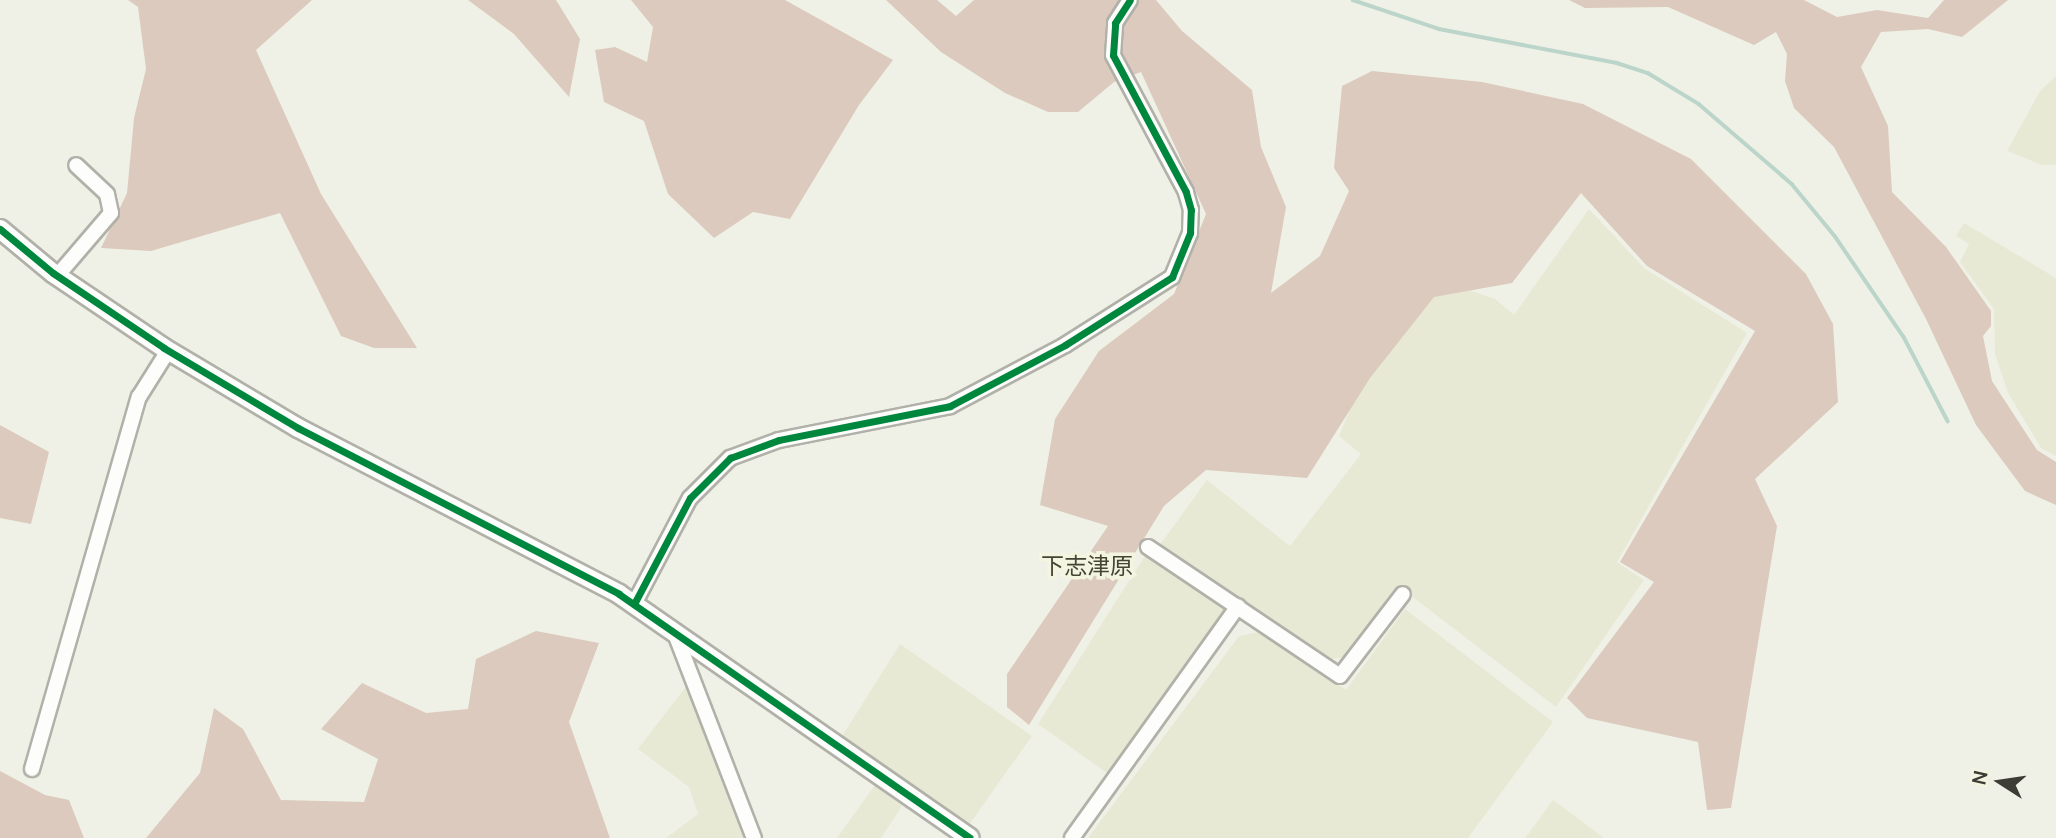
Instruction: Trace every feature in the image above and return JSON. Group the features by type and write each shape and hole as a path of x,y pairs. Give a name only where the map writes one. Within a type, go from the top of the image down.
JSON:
{"street":[{"path":"634,604 690,498 730,458 779,440 950,405 1065,345 1172,277 1190,233 1191,210 1186,192 1113,55 1115,23 1130,0"},
{"path":"57,276 111,214 107,194 76,165"},
{"path":"0,229 57,276 168,351 341,452 634,604 970,838"},
{"path":"32,769 139,397 168,351"},
{"path":"1148,547 1340,676 1403,594"},
{"path":"1072,838 1238,606"},
{"path":"674,631 754,838"}],"shaded area":[{"path":"128,0 312,0 256,50 321,194 417,348 374,348 341,336 280,213 151,251 101,248 127,193 134,118 146,69 138,7"},
{"path":"468,0 556,0 580,39 569,97 514,34"},
{"path":"631,0 785,0 893,60 859,105 790,219 753,212 714,238 668,194 644,121 604,102 595,50 615,47 647,62 653,27"},
{"path":"886,0 937,0 956,16 974,0 1156,0 1182,31 1252,90 1261,147 1286,207 1271,293 1320,256 1349,191 1334,168 1342,86 1372,71 1482,82 1583,104 1691,159 1806,274 1833,324 1838,402 1755,479 1777,526 1731,808 1707,810 1698,742 1587,718 1567,698 1654,582 1620,562 1755,331 1647,266 1581,193 1512,283 1434,297 1370,378 1307,478 1206,470 1164,506 1029,725 1007,707 1007,674 1108,526 1040,505 1055,419 1099,351 1174,294 1206,214 1141,72 1114,82 1078,112 1048,112 1005,93 941,52"},
{"path":"1569,0 1804,0 1837,17 1877,10 1928,18 1944,0 2008,0 1962,37 1928,29 1881,32 1861,67 1888,126 1892,192 1946,247 1991,311 1991,326 1983,336 1992,381 2037,450 2056,462 2056,505 2025,491 1976,425 1926,319 1834,147 1794,108 1785,81 1787,54 1776,32 1754,45 1668,7 1585,8"},
{"path":"2056,76 2056,165 2042,165 2007,151 2040,91"},
{"path":"1589,209 1644,268 1747,333 1617,562 1644,580 1556,707 1401,588 1346,657 1324,660 1159,546 1207,480 1290,546 1361,454 1339,436 1375,349 1439,280 1495,299 1514,315"},
{"path":"1964,223 2056,278 2056,456 2041,448 2008,393 1995,354 1994,309 1960,262 1969,244 1956,236"},
{"path":"0,425 49,452 31,524 0,518"},
{"path":"1146,554 1229,609 1110,775 1038,724"},
{"path":"1405,609 1553,722 1468,838 1088,838 1239,636 1259,632 1346,690"},
{"path":"536,631 599,643 569,722 610,838 146,838 200,773 214,708 243,729 281,800 364,802 378,759 321,729 362,683 426,713 468,709 476,659"},
{"path":"900,644 1032,736 968,826 839,741"},
{"path":"691,680 747,838 666,838 698,814 689,787 638,749"},
{"path":"0,771 45,795 69,800 84,838 0,838"},
{"path":"875,785 902,806 881,838 837,838"},
{"path":"1553,800 1604,838 1525,838"}],"waterway":[{"path":"1353,0 1439,29 1617,63 1648,73 1699,104 1792,184 1835,236 1904,337 1948,421"}],"cycle path":[{"path":"634,604 690,498 730,458 779,440 950,406 1065,345 1172,277 1190,233 1191,210 1186,192 1113,55 1115,23 1130,0"},
{"path":"0,229 53,273 164,348 298,428 619,594 970,838"}],"district":[{"name":"下志津原","path":"1087,565"}]}
